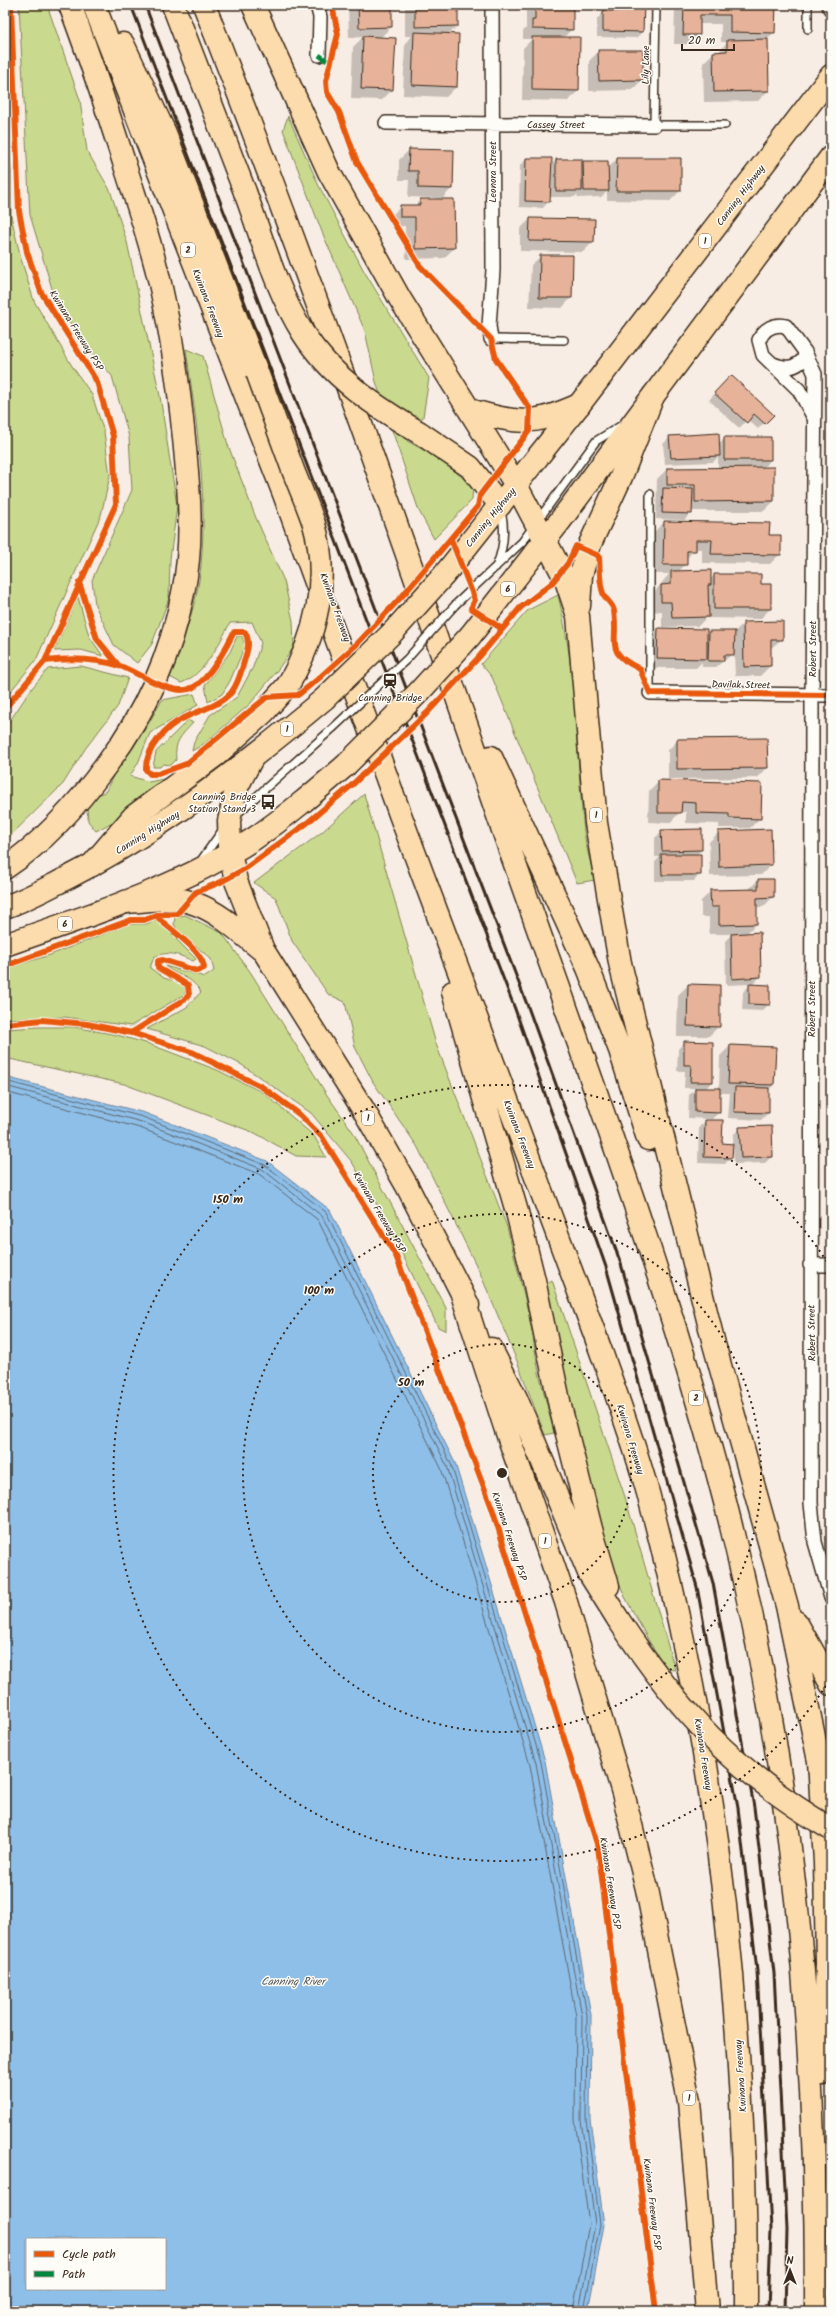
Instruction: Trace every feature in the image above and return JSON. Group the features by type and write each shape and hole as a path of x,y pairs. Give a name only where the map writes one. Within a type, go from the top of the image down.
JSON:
{"highway":[{"path":"5,868 18,859 75,805 92,786 132,728 150,695 168,648 184,592 189,546 189,496 181,405 161,287 148,236 104,101 70,5"},
{"name":"Kwinana Freeway","path":"94,5 284,494 401,817 621,1406 647,1492 670,1584 703,1749 729,1940 743,2111 746,2210 746,2311"},
{"path":"92,865 134,816 216,755 264,712 288,685 304,656 312,632 318,606 320,564 314,524 165,133 104,5"},
{"path":"173,5 286,300 303,333 337,373 358,392 470,467 500,505"},
{"name":"2","path":"204,5 260,146 442,650 647,1244 699,1408 725,1503 766,1692 789,1834 807,2002 816,2176"},
{"path":"254,5 329,172 400,299 516,485 571,592 578,616"},
{"name":"Canning Highway","path":"5,907 92,865 142,837 251,760 324,699 392,633 444,575 516,485 831,76"},
{"name":"1","path":"816,2311 816,2176 824,2055 826,1963 825,1862 819,1761 787,1606 714,1344 632,1019 618,956 596,823 578,616 581,575 590,544 621,477 653,396 831,157"},
{"name":"6","path":"5,945 126,902 192,872 230,852 254,838 345,766 419,692 470,636 540,532 653,396"},
{"path":"470,410 502,419 529,422 551,418 579,405"},
{"path":"442,650 588,968 620,1050 714,1344"},
{"name":"1","path":"251,760 236,789 229,821 230,852 236,880 263,950 363,1109 462,1292 505,1426 566,1602 623,1793 647,1889 689,2101 708,2311"},
{"path":"401,817 517,1212 534,1280 572,1457 591,1530 618,1619"},
{"name":"1","path":"126,902 180,900 196,904 223,919 263,950"},
{"path":"462,1292 516,1398 589,1573 618,1619 660,1679 703,1731 757,1779 831,1829"},
{"path":"787,1606 831,1684"}],"street":[{"path":"317,5 320,17 319,55"},
{"name":"Leonora Street","path":"491,339 489,326 492,270 492,5"},
{"path":"828,5 831,10"},
{"name":"Cassey Street","path":"386,123 654,125"},
{"name":"Robert Street","path":"814,418 799,390 763,355 759,340 766,329 778,324 786,326 804,352 815,374 812,695 810,1264 812,1409 811,1503 815,1542 831,1598"},
{"path":"772,364 783,368 797,366 804,360 804,352"},
{"name":"Davilak Street","path":"650,693 831,695"},
{"path":"810,1264 831,1265"}],"lane":[{"name":"Lily Lane","path":"654,125 656,5"},
{"path":"808,5 808,29"},
{"name":"Cassey Street","path":"654,125 725,125"},
{"path":"491,339 564,340"},
{"path":"650,494 650,693"},
{"path":"496,569 504,544 504,523 500,505"},
{"path":"192,872 229,821 259,792 333,728 406,659 456,604 496,569 522,542 540,532"}],"green space":[{"path":"19,5 47,5 80,100 87,151 110,190 127,242 160,396 177,506 170,559 169,598 152,644 137,663 114,645 95,605 92,580 132,490 129,437 112,376 84,343 56,302 30,215"},
{"path":"5,17 8,40 6,99 11,172 11,216 21,259 34,301 72,366 92,395 104,432 110,476 101,515 36,660 5,698"},
{"path":"288,116 319,186 364,271 429,378 423,417 407,441 441,459 473,487 472,500 434,539 419,511 376,382 365,331 322,232 283,130"},
{"path":"186,349 203,356 228,445 256,518 284,581 293,621 294,647 250,704 205,743 192,751 194,742 210,715 237,697 253,667 261,643 252,622 230,623 210,658 197,673 181,683 170,677 189,622 197,593 203,538 200,457"},
{"path":"558,595 569,654 584,832 595,880 577,883 492,677 481,664 528,610"},
{"path":"78,597 89,636 103,656 81,650 54,651"},
{"path":"237,636 242,636 245,646 230,681 222,694 208,702 205,685 230,652"},
{"path":"81,666 128,678 118,706 85,749 63,784 5,841 5,728 32,688 48,669"},
{"path":"194,694 198,705 150,733 138,763 130,776 149,782 178,776 118,819 96,831 88,821 87,808 95,797 106,791 114,774 146,728 162,700"},
{"path":"188,720 193,723 177,743 176,760 171,765 163,764 160,767 153,767 156,752"},
{"path":"364,794 436,1044 507,1227 529,1315 539,1373 554,1433 545,1435 517,1361 480,1273 417,1146 373,1082 355,1047 345,1002 328,994 292,941 276,898 254,883 322,832"},
{"path":"185,915 222,933 251,973 327,1095 353,1132 446,1308 446,1331 438,1327 383,1215 352,1162 311,1113 242,1065 205,1046 147,1029 187,1007 201,992 189,979 175,973 165,966 205,977 214,971 211,959 177,930 174,924 175,917"},
{"path":"157,920 196,959 193,961 174,954 164,954 154,957 150,968 164,978 180,983 185,988 185,994 131,1026 64,1017 5,1019 5,969 50,955 130,924 146,924"},
{"path":"74,1027 117,1035 149,1044 217,1070 264,1093 314,1136 326,1157 296,1156 255,1133 124,1084 5,1058 5,1029"},
{"path":"552,1280 625,1497 675,1670 667,1669 650,1643 625,1597 603,1543 542,1286"}],"water":[{"name":"Canning River","path":"5,1077 145,1113 267,1161 330,1210 455,1463 545,1761 591,2015 590,2119 604,2225 588,2311 5,2311"}],"building":[{"path":"358,5 392,5 392,27 359,28"},
{"path":"415,5 458,5 458,26 415,27"},
{"path":"535,5 573,5 573,30 532,29 532,20 535,20"},
{"path":"617,5 644,5 643,32 603,31 603,11 617,11"},
{"path":"684,5 776,5 775,33 730,32 730,15 700,15 700,35 683,35"},
{"path":"414,32 459,34 457,87 412,85"},
{"path":"363,36 396,38 393,90 361,89"},
{"path":"532,37 580,37 579,91 532,90"},
{"path":"768,39 769,91 714,92 713,52 727,51 727,40"},
{"path":"598,50 643,50 643,80 599,81"},
{"path":"409,149 454,150 453,189 418,188 418,171 408,171"},
{"path":"526,158 552,158 550,202 525,201"},
{"path":"617,158 681,158 681,191 616,191"},
{"path":"556,159 582,159 582,191 556,191"},
{"path":"583,161 608,161 609,191 584,191"},
{"path":"420,199 454,199 455,248 415,249 415,217 400,217 400,205 420,205"},
{"path":"530,218 595,219 594,242 529,241"},
{"path":"540,255 573,255 572,298 539,298"},
{"path":"731,375 774,415 765,424 754,414 747,423 714,393"},
{"path":"719,433 720,456 671,458 669,436"},
{"path":"724,437 771,437 771,460 724,460"},
{"path":"774,467 774,501 695,502 695,485 667,485 667,468"},
{"path":"663,488 693,489 692,514 662,513"},
{"path":"664,521 770,523 769,535 781,535 781,555 711,554 712,540 696,540 696,551 687,551 687,565 663,565"},
{"path":"711,570 711,585 708,585 709,617 672,618 671,602 661,602 661,585 671,584 671,571"},
{"path":"714,574 761,574 761,584 771,584 771,609 714,609"},
{"path":"783,621 783,640 771,640 771,666 744,667 743,622"},
{"path":"658,628 707,629 707,659 657,658"},
{"path":"709,631 735,631 734,655 724,655 724,661 708,661"},
{"path":"767,738 768,768 677,769 677,739"},
{"path":"658,780 762,783 761,819 729,818 729,814 696,813 696,803 682,802 681,813 658,813"},
{"path":"702,829 702,850 662,851 661,830"},
{"path":"771,829 772,865 719,867 718,831"},
{"path":"661,854 701,854 701,875 662,875"},
{"path":"758,879 774,879 774,897 757,898 757,924 719,925 719,907 711,907 710,890 758,889"},
{"path":"760,932 761,977 732,979 731,934"},
{"path":"688,984 720,985 720,1027 687,1026"},
{"path":"749,984 770,985 770,1005 749,1004"},
{"path":"684,1041 713,1042 713,1082 690,1082 691,1065 684,1065"},
{"path":"730,1045 776,1047 774,1085 728,1084"},
{"path":"735,1087 769,1088 769,1113 734,1112"},
{"path":"695,1088 720,1088 720,1113 695,1112"},
{"path":"705,1120 723,1120 722,1143 733,1144 732,1158 704,1157"},
{"path":"772,1126 773,1157 741,1158 739,1127"}],"railway":[{"path":"131,5 515,1009 606,1267 697,1587 738,1808 757,1971 771,2229 768,2311"},
{"path":"145,5 528,1007 621,1264 713,1583 754,1807 774,1973 787,2229 785,2311"}],"marked path":[{"path":"319,55 331,64"}],"cycle path":[{"name":"Kwinana Freeway PSP","path":"5,708 45,661 116,504 113,436 97,382 41,292 27,252 19,211 11,5"},
{"path":"45,661 64,659 101,661 128,669 154,682 173,689 189,689 196,686 209,673 221,656 234,632 245,632 248,642 247,651 239,677 233,690 219,702 177,722 164,732 153,746 149,754 146,770 150,774 158,774 186,764 267,697 298,695 357,644 404,594 478,506 480,495 529,431 530,409 496,359 491,339 420,266 357,162 339,112 327,92 326,81 338,34 332,5"},
{"path":"451,539 475,600 471,608 502,629"},
{"path":"5,966 131,920 144,920 157,915 177,914 196,892 221,882 246,868 307,823 352,785 427,713 479,657 520,608 552,583 568,563 576,546 599,556 602,589 614,611 615,646 617,652 628,663 640,669 650,693 831,695"},
{"path":"79,582 97,639 119,666"},
{"path":"131,1033 184,1000 189,995 188,985 158,968 158,961 163,960 197,971 204,968 203,962 193,949 160,920 157,915"},
{"name":"Kwinana Freeway PSP","path":"5,1024 42,1020 87,1024 132,1033 192,1052 262,1087 299,1114 322,1137 396,1256 492,1508 598,1847 656,2311"}],"place":[{"name":"Canning Bridge","path":"390,681"},
{"name":"Canning Bridge Station Stand 3","path":"268,802"}]}
